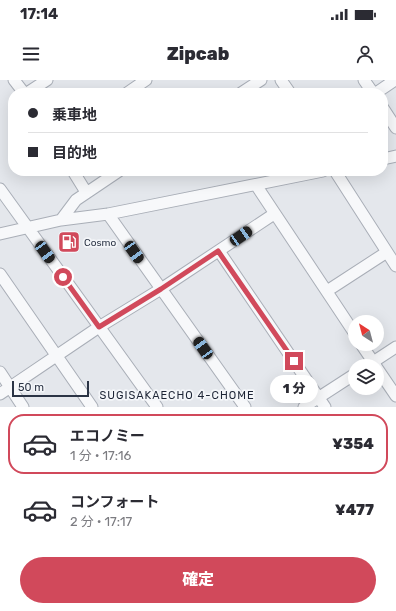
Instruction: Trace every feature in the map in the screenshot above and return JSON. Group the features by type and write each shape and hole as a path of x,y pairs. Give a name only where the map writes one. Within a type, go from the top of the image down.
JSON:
{"street":[{"path":"14,80 20,88"},
{"path":"35,88 47,80"},
{"path":"134,88 146,80"},
{"path":"364,80 370,88"},
{"path":"382,88 395,80"},
{"path":"388,116 396,128"},
{"path":"76,176 86,192"},
{"path":"61,220 76,200 111,176"},
{"path":"0,234 61,220 108,214 256,185 291,176"},
{"path":"338,176 396,266"},
{"path":"256,185 348,323"},
{"path":"0,189 157,407"},
{"path":"108,214 245,407"},
{"path":"0,394 57,354 161,289 274,214"},
{"path":"218,251 325,407"},
{"path":"327,291 387,252"},
{"path":"0,274 57,354 92,407"},
{"path":"381,359 396,347"},
{"path":"0,372 23,407"},
{"path":"304,407 348,378"},
{"path":"384,380 396,396"}],"place":[{"name":"Cosmo","path":"69,242"}],"district":[{"name":"SUGISAKAECHO 4-CHOME","path":"177,395"}],"route":[{"path":"63,277 99,327 161,289 218,251 294,361"}]}
